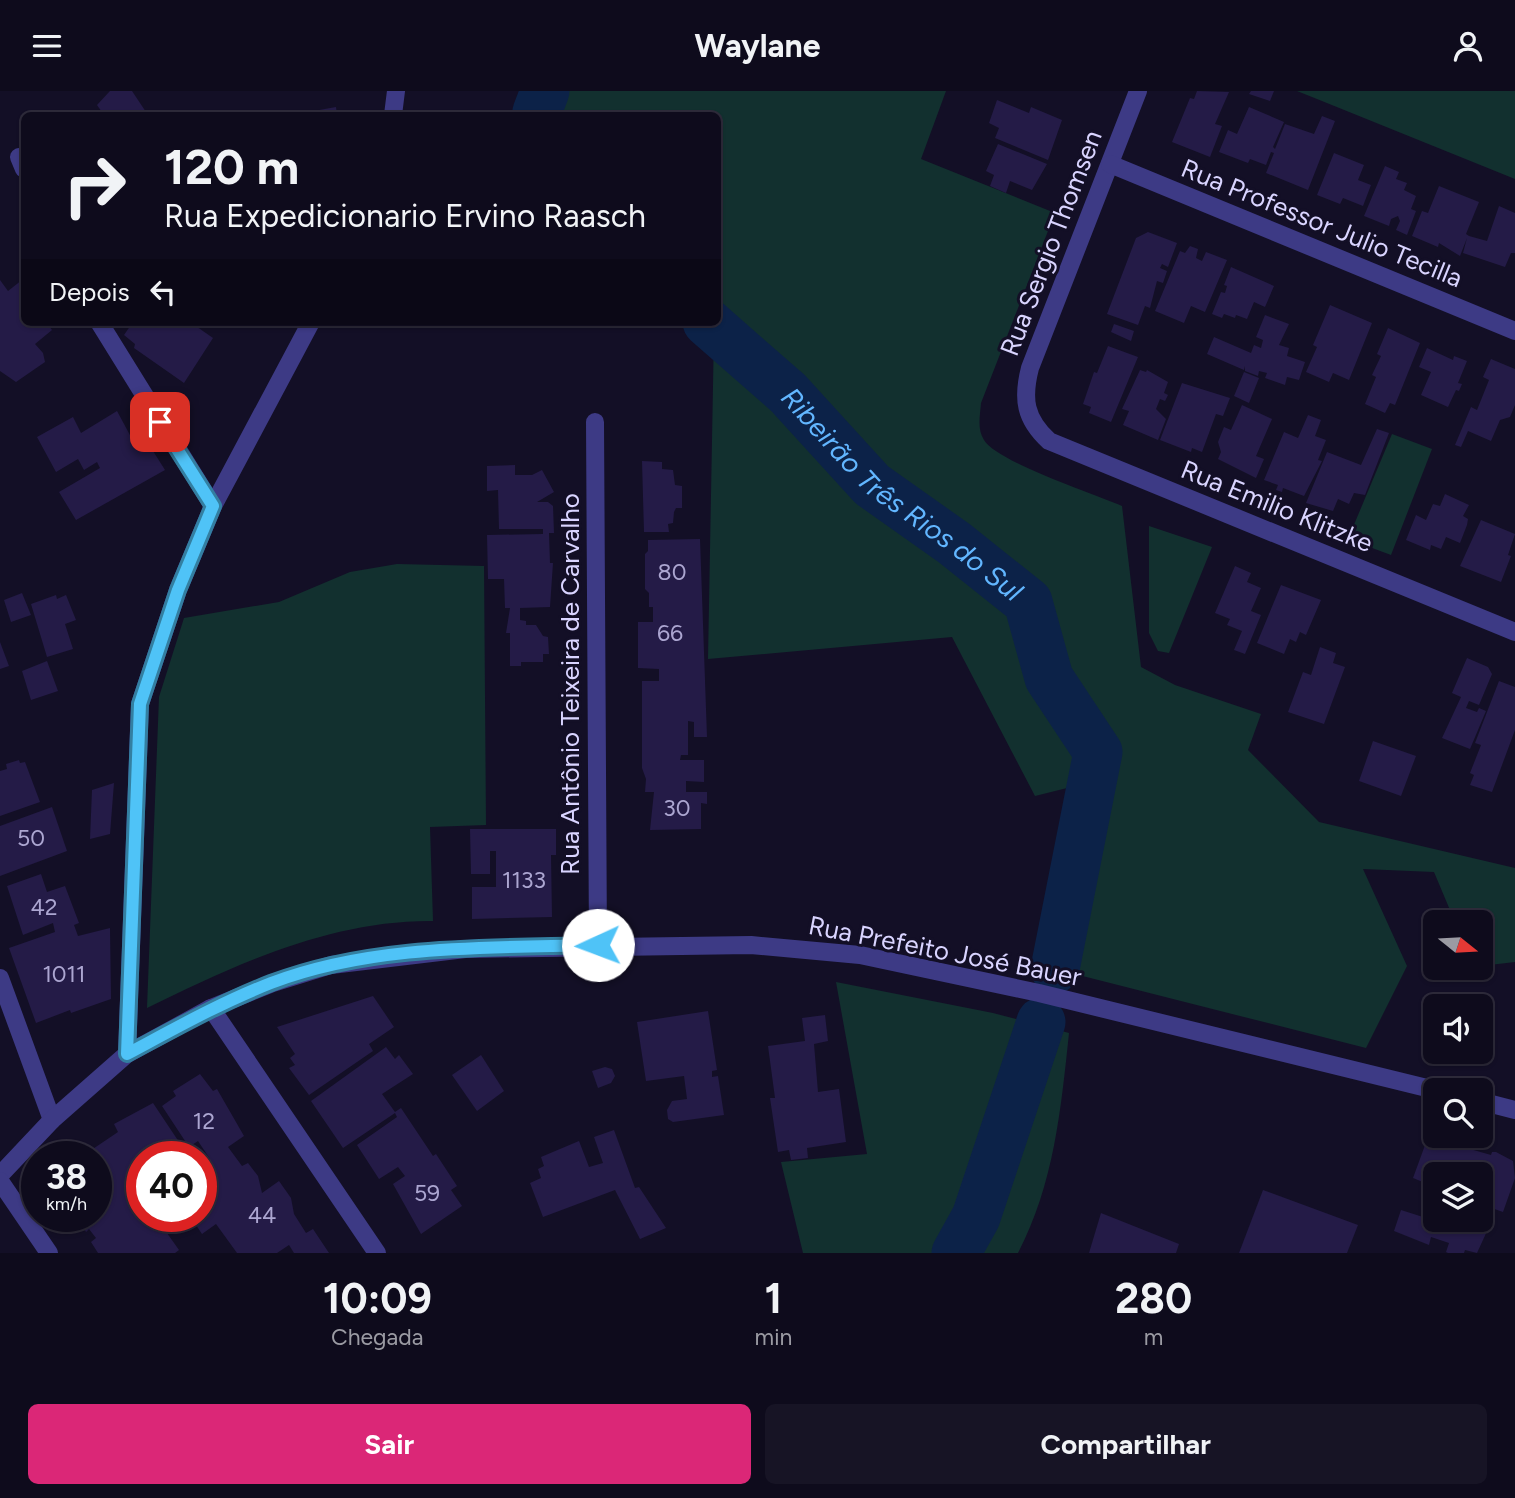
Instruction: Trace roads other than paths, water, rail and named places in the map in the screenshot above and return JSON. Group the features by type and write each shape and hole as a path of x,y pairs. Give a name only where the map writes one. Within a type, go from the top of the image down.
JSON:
{"street":[{"path":"393,112 396,91"},
{"name":"Rua Sergio Thomsen","path":"1029,415 1024,392 1030,368 1138,91"},
{"name":"Rua Professor Julio Tecilla","path":"1110,164 1515,331"},
{"path":"101,326 213,506"},
{"path":"127,1054 140,704 178,590 213,506 309,326"},
{"name":"Rua Emilio Klitzke","path":"1029,415 1037,429 1049,441 1515,632"},
{"name":"Rua Antônio Teixeira de Carvalho","path":"596,422 598,945"},
{"name":"Rua Prefeito José Bauer","path":"0,1175 52,1121 127,1054 211,1008 272,982 359,961 464,949 598,945 751,945 860,955 1039,993 1423,1087"},
{"path":"0,978 52,1121"},
{"path":"211,1008 377,1253"},
{"path":"1493,1104 1515,1110"},
{"path":"0,1181 49,1253"}],"waterway":[{"name":"Ribeirão Três Rios do Sul","path":"537,112 545,91"},
{"name":"Ribeirão Três Rios do Sul","path":"712,326 788,393 872,485 954,543 1028,602 1049,678 1098,752 1055,969"},
{"name":"Ribeirão Três Rios do Sul","path":"956,1253 976,1217 1041,1022"}]}
